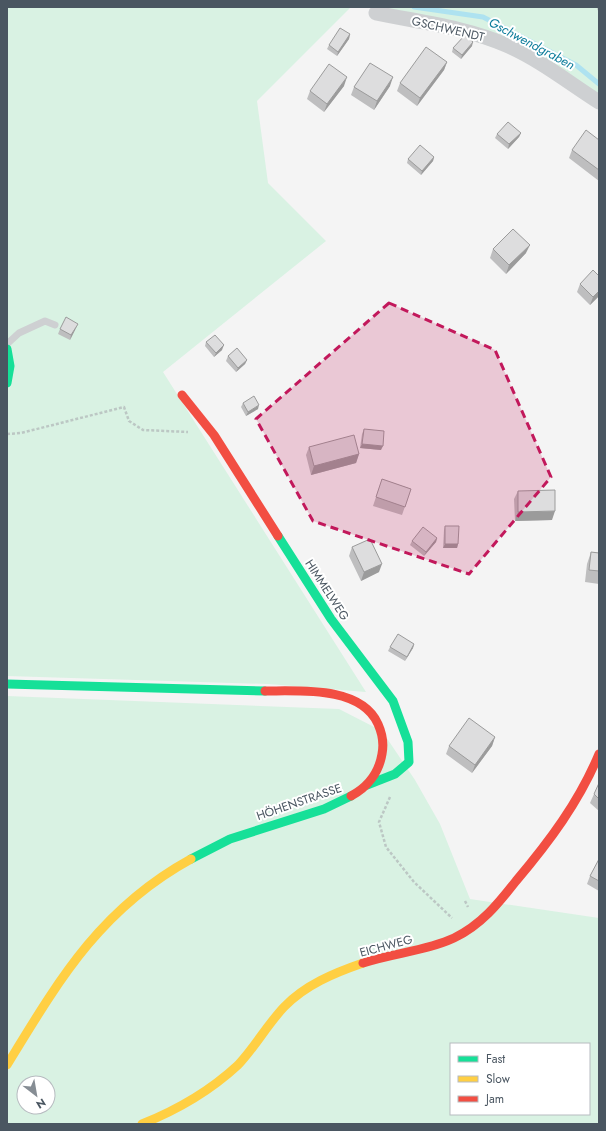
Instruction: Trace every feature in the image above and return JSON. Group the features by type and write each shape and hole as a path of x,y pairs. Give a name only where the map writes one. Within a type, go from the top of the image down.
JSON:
{"street":[{"name":"GSCHWENDT","path":"376,13 473,34 506,44 541,64 599,102"},
{"path":"7,348 10,366 7,383"},
{"name":"HIMMELWEG","path":"182,395 214,435 331,619 392,701 403,726 410,754 409,762 395,774 368,785"},
{"name":"HÖHENSTRASSE","path":"7,684 321,692 346,697 361,704 368,710 382,731 384,750 379,768 368,785 355,795 330,806 268,825 210,848 182,864 141,893 102,929 69,967 7,1065"},
{"name":"EICHWEG","path":"142,1124 177,1109 215,1084 249,1053 286,1004 311,986 330,976 382,958 446,942 479,924 500,901 569,811 583,790 599,754"}],"lane":[{"path":"7,344 19,333 45,321 55,325"}],"path":[{"path":"598,7 599,11"},
{"path":"7,434 22,433 124,407 128,422 143,430 214,435"},
{"path":"395,774 396,783 379,822 386,847 414,882 450,918 458,918"}],"highlighted area":[{"path":"389,303 495,350 551,477 469,574 313,521 256,419"}],"green space":[{"path":"7,7 351,7 257,101 268,183 326,241 163,372 366,692 268,684 7,676"},
{"path":"377,7 599,7 599,95 567,73"},
{"path":"7,696 339,709 382,731 415,780 440,824 470,899 599,918 599,1124 7,1124"}],"building":[{"path":"340,28 350,34 338,52 329,45"},
{"path":"465,35 473,42 462,55 453,48"},
{"path":"426,47 447,62 420,98 400,83"},
{"path":"370,63 393,77 377,101 354,87"},
{"path":"329,64 347,77 327,104 310,91"},
{"path":"508,122 521,133 509,144 497,134"},
{"path":"586,130 599,140 599,170 572,150"},
{"path":"420,145 434,157 422,171 408,159"},
{"path":"513,229 530,245 509,265 493,249"},
{"path":"593,270 599,276 599,291 593,297 580,284"},
{"path":"66,317 78,324 71,335 60,329"},
{"path":"215,335 224,345 216,353 206,342"},
{"path":"237,348 247,360 238,368 228,356"},
{"path":"254,396 259,405 248,412 243,403"},
{"path":"364,429 384,431 383,446 362,444"},
{"path":"354,435 359,454 314,466 309,447"},
{"path":"382,479 411,489 405,507 376,497"},
{"path":"555,490 555,511 518,512 518,491"},
{"path":"445,526 459,526 458,544 445,544"},
{"path":"423,527 437,538 426,552 412,541"},
{"path":"370,539 382,564 364,572 352,547"},
{"path":"591,552 599,553 599,571 589,570"},
{"path":"398,634 414,644 407,657 390,647"},
{"path":"469,718 495,737 475,765 449,746"},
{"path":"599,783 599,799 594,794"},
{"path":"599,859 599,881 590,876"}],"waterway":[{"name":"Gschwendgraben","path":"414,7 483,17 576,65 599,84"}],"traffic: fast":[{"path":"7,349 10,366 7,383"},
{"path":"278,536 331,619 393,701 408,742 409,762 395,774 367,785"},
{"path":"7,684 265,691"},
{"path":"191,859 230,839 324,809 351,796"}],"traffic: slow":[{"path":"7,1065 45,1004 84,949 131,900 159,879 191,859"},
{"path":"142,1124 168,1113 193,1099 238,1065 284,1007 301,992 320,980 363,963"}],"traffic: jam":[{"path":"182,395 214,435 278,536"},
{"path":"265,691 312,691 328,693 344,697 358,703 370,712 381,731 383,742 381,761 367,784 351,796"},
{"path":"363,963 432,946 454,938 464,933 481,920 503,898 562,821 582,789 599,754"}]}
